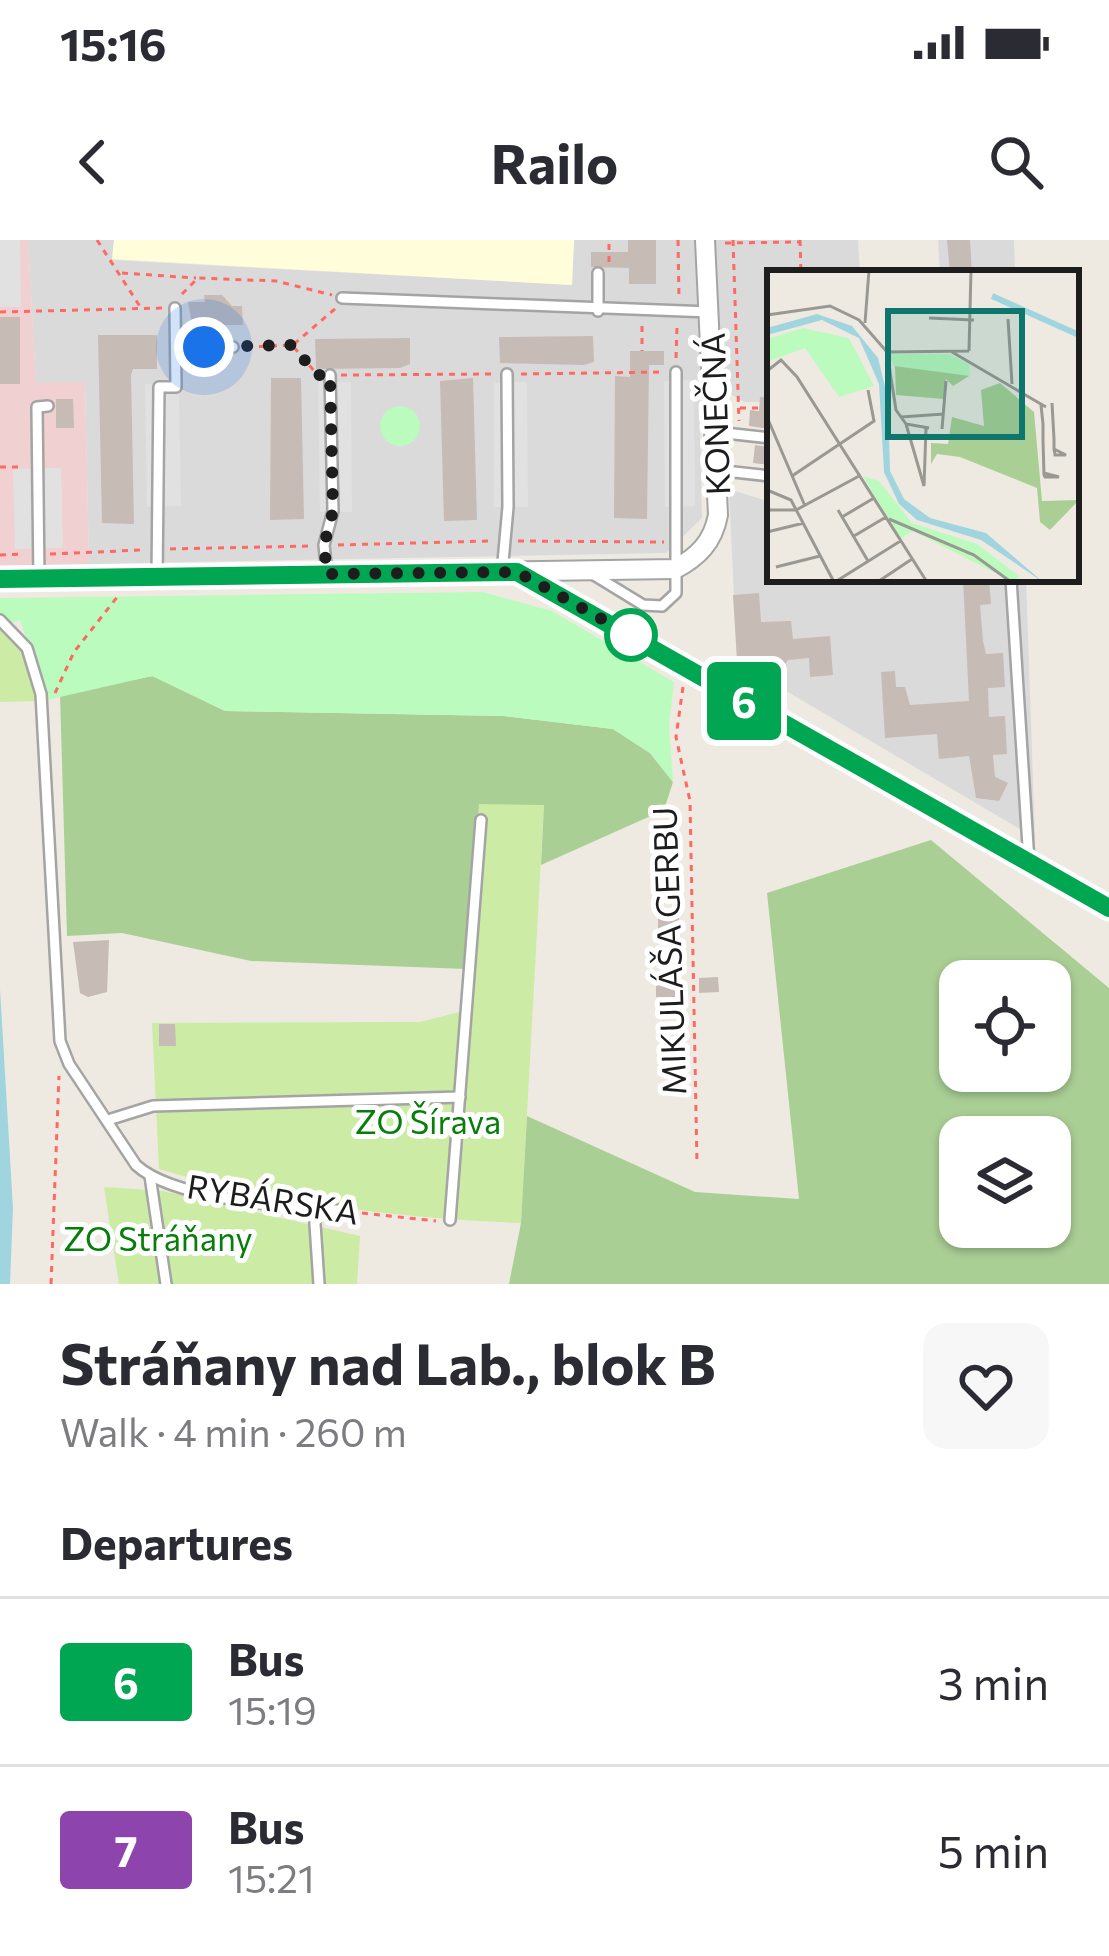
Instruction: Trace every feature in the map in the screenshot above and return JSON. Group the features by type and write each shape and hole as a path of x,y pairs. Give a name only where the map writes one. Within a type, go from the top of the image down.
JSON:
{"street":[{"name":"KONEČNÁ","path":"675,569 696,558 715,533 705,240"},
{"path":"0,579 675,569"},
{"path":"509,573 1029,862"}],"lane":[{"path":"598,273 598,311"},
{"path":"342,298 710,313"},
{"path":"157,580 159,387 176,387 175,308"},
{"path":"176,347 232,347"},
{"path":"587,571 654,607 673,599 676,371"},
{"path":"507,374 509,573"},
{"path":"327,574 324,545 333,511 330,375"},
{"path":"39,580 38,407 48,406"},
{"path":"714,432 767,438"},
{"path":"716,470 767,476"},
{"path":"1011,582 1029,862 1109,908"},
{"name":"RYBÁRSKA","path":"0,620 30,653 44,716 60,1041 68,1064 136,1166 150,1176 226,1196 348,1211"},
{"path":"450,1220 481,820"},
{"path":"108,1120 154,1106 460,1097"},
{"path":"150,1176 166,1284"},
{"path":"314,1209 319,1284"}],"path":[{"path":"739,435 733,242 800,241"},
{"path":"100,242 141,308"},
{"path":"118,273 308,285 342,298 332,315 292,345 232,347"},
{"path":"0,312 175,308 198,278"},
{"path":"641,312 642,351"},
{"path":"292,345 317,375 676,371"},
{"path":"738,408 767,408"},
{"path":"0,467 38,466"},
{"path":"44,716 74,652 120,594 101,595"},
{"name":"MIKULÁŠA GERBU","path":"686,668 676,737 690,801 698,1164"},
{"path":"51,1284 60,1041"},
{"name":"RYBÁRSKA","path":"348,1211 450,1220"}],"shaded area":[{"path":"0,240 28,240 36,383 85,382 89,564 0,566"},
{"path":"0,240 20,240 21,307 0,307"},
{"path":"28,240 114,240 113,260 572,285 574,240 858,240 860,270 767,270 767,402 744,402 699,376 702,518 666,553 89,564 85,382 36,384"},
{"path":"114,240 574,240 572,285 112,259"},
{"path":"938,240 1014,240 1015,270 940,270"},
{"path":"694,380 695,506 665,507 664,381"},
{"path":"318,382 351,382 352,512 320,512"},
{"path":"527,382 528,507 494,507 494,383"},
{"path":"179,383 181,506 147,507 145,384"},
{"path":"61,468 63,548 15,549 13,469"},
{"path":"729,489 767,501 767,582 1026,582 1035,838 737,662"}],"green space":[{"path":"400,406 414,412 420,426 414,440 400,446 386,440 380,426 386,412"},
{"path":"483,592 552,611 674,682 669,725 673,782 650,753 613,729 504,716 225,711 152,676 47,700 20,620 12,623 0,613 0,598"},
{"path":"0,625 21,646 38,701 0,702"},
{"path":"153,676 225,711 504,716 613,729 650,753 673,782 664,810 541,865 544,805 479,804 466,969 251,961 122,933 67,936 60,694"},
{"name":"ZO Šírava","path":"478,803 544,804 521,1223 338,1207 159,1169 152,1023 420,1022 463,1011"},
{"path":"931,840 1109,988 1109,1284 509,1284 521,1223 527,1116 695,1192 799,1199 767,893"},
{"name":"ZO Stráňany","path":"104,1187 163,1191 360,1236 357,1284 119,1284"}],"water":[{"path":"0,989 13,1208 10,1284 0,1284"}],"building":[{"path":"628,240 656,240 656,284 629,284 629,268 591,267 591,252 628,252"},
{"path":"947,240 970,240 972,270 950,270"},
{"path":"204,295 222,295 232,306 242,306 243,325 212,325 212,334 194,334 188,302 205,302"},
{"path":"0,317 20,317 20,384 0,384"},
{"path":"98,335 157,335 157,369 133,369 131,375 134,524 102,523"},
{"path":"593,336 594,362 584,365 500,363 499,337"},
{"path":"410,338 410,364 400,368 316,369 315,339"},
{"path":"630,351 664,351 664,365 649,365 647,519 614,518 615,376 630,377"},
{"path":"271,378 301,378 304,519 270,520"},
{"path":"473,378 477,520 444,521 440,381"},
{"path":"760,397 767,397 767,429 749,426 750,410 759,411"},
{"path":"56,399 73,399 74,428 56,428"},
{"path":"755,445 767,447 767,465 753,463"},
{"path":"963,582 989,582 991,604 980,605 983,641 986,654 1003,653 1005,687 988,688 989,717 1005,716 1007,754 993,755 995,777 1008,783 999,801 976,798 969,756 939,759 937,734 885,738 881,672 895,671 896,687 905,687 910,705 969,701"},
{"path":"759,593 761,622 791,621 793,639 830,636 833,675 810,677 809,658 788,660 783,667 771,658 737,660 733,595"},
{"path":"658,916 679,916 679,929 658,929"},
{"path":"109,940 107,992 88,997 80,993 73,942"},
{"path":"718,977 719,992 699,993 699,978"},
{"path":"675,981 675,997 656,997 656,982"},
{"path":"159,1024 175,1024 176,1046 159,1046"}],"bus line":[{"name":"6","path":"0,579 517,572 1109,908"}],"route":[{"path":"204,347 292,345 317,375 330,375 333,511 324,545 327,574 517,572 631,635"}]}
